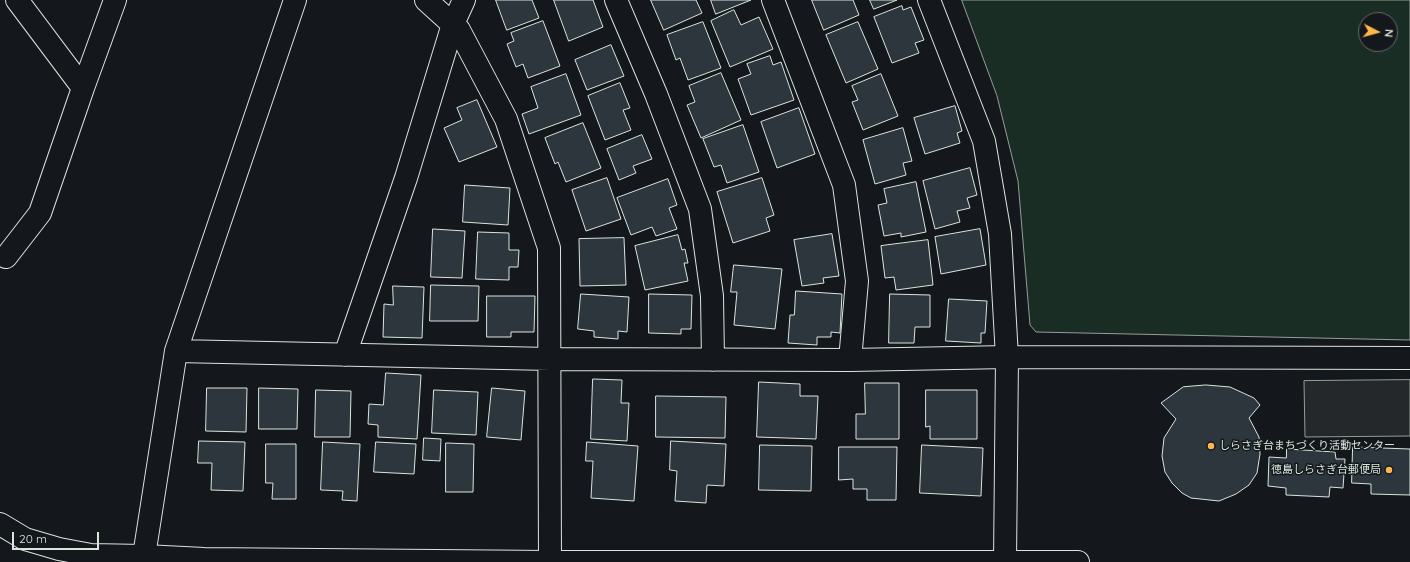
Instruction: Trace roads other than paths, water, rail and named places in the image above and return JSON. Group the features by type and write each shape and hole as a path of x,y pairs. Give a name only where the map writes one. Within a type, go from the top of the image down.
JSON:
{"street":[{"path":"17,0 83,88"},
{"path":"2,256 40,213 115,0"},
{"path":"145,559 176,352 295,0"},
{"path":"426,0 459,30 506,119 549,248 550,562"},
{"path":"345,355 406,178 453,24 464,0"},
{"path":"616,0 656,94 700,209 712,296 713,360"},
{"path":"773,0 844,185 858,281 850,360"},
{"path":"929,0 984,141 1000,234 1007,357 1005,562"},
{"path":"176,352 550,359 713,360 850,360 1007,357 1410,358"},
{"path":"0,524 25,539 59,549 91,555 145,559 550,562 1078,562"}],"place":[{"name":"しらさぎ台まちづくり活動センター","path":"1211,446"},
{"name":"徳島しらさぎ台郵便局","path":"1389,470"}]}
